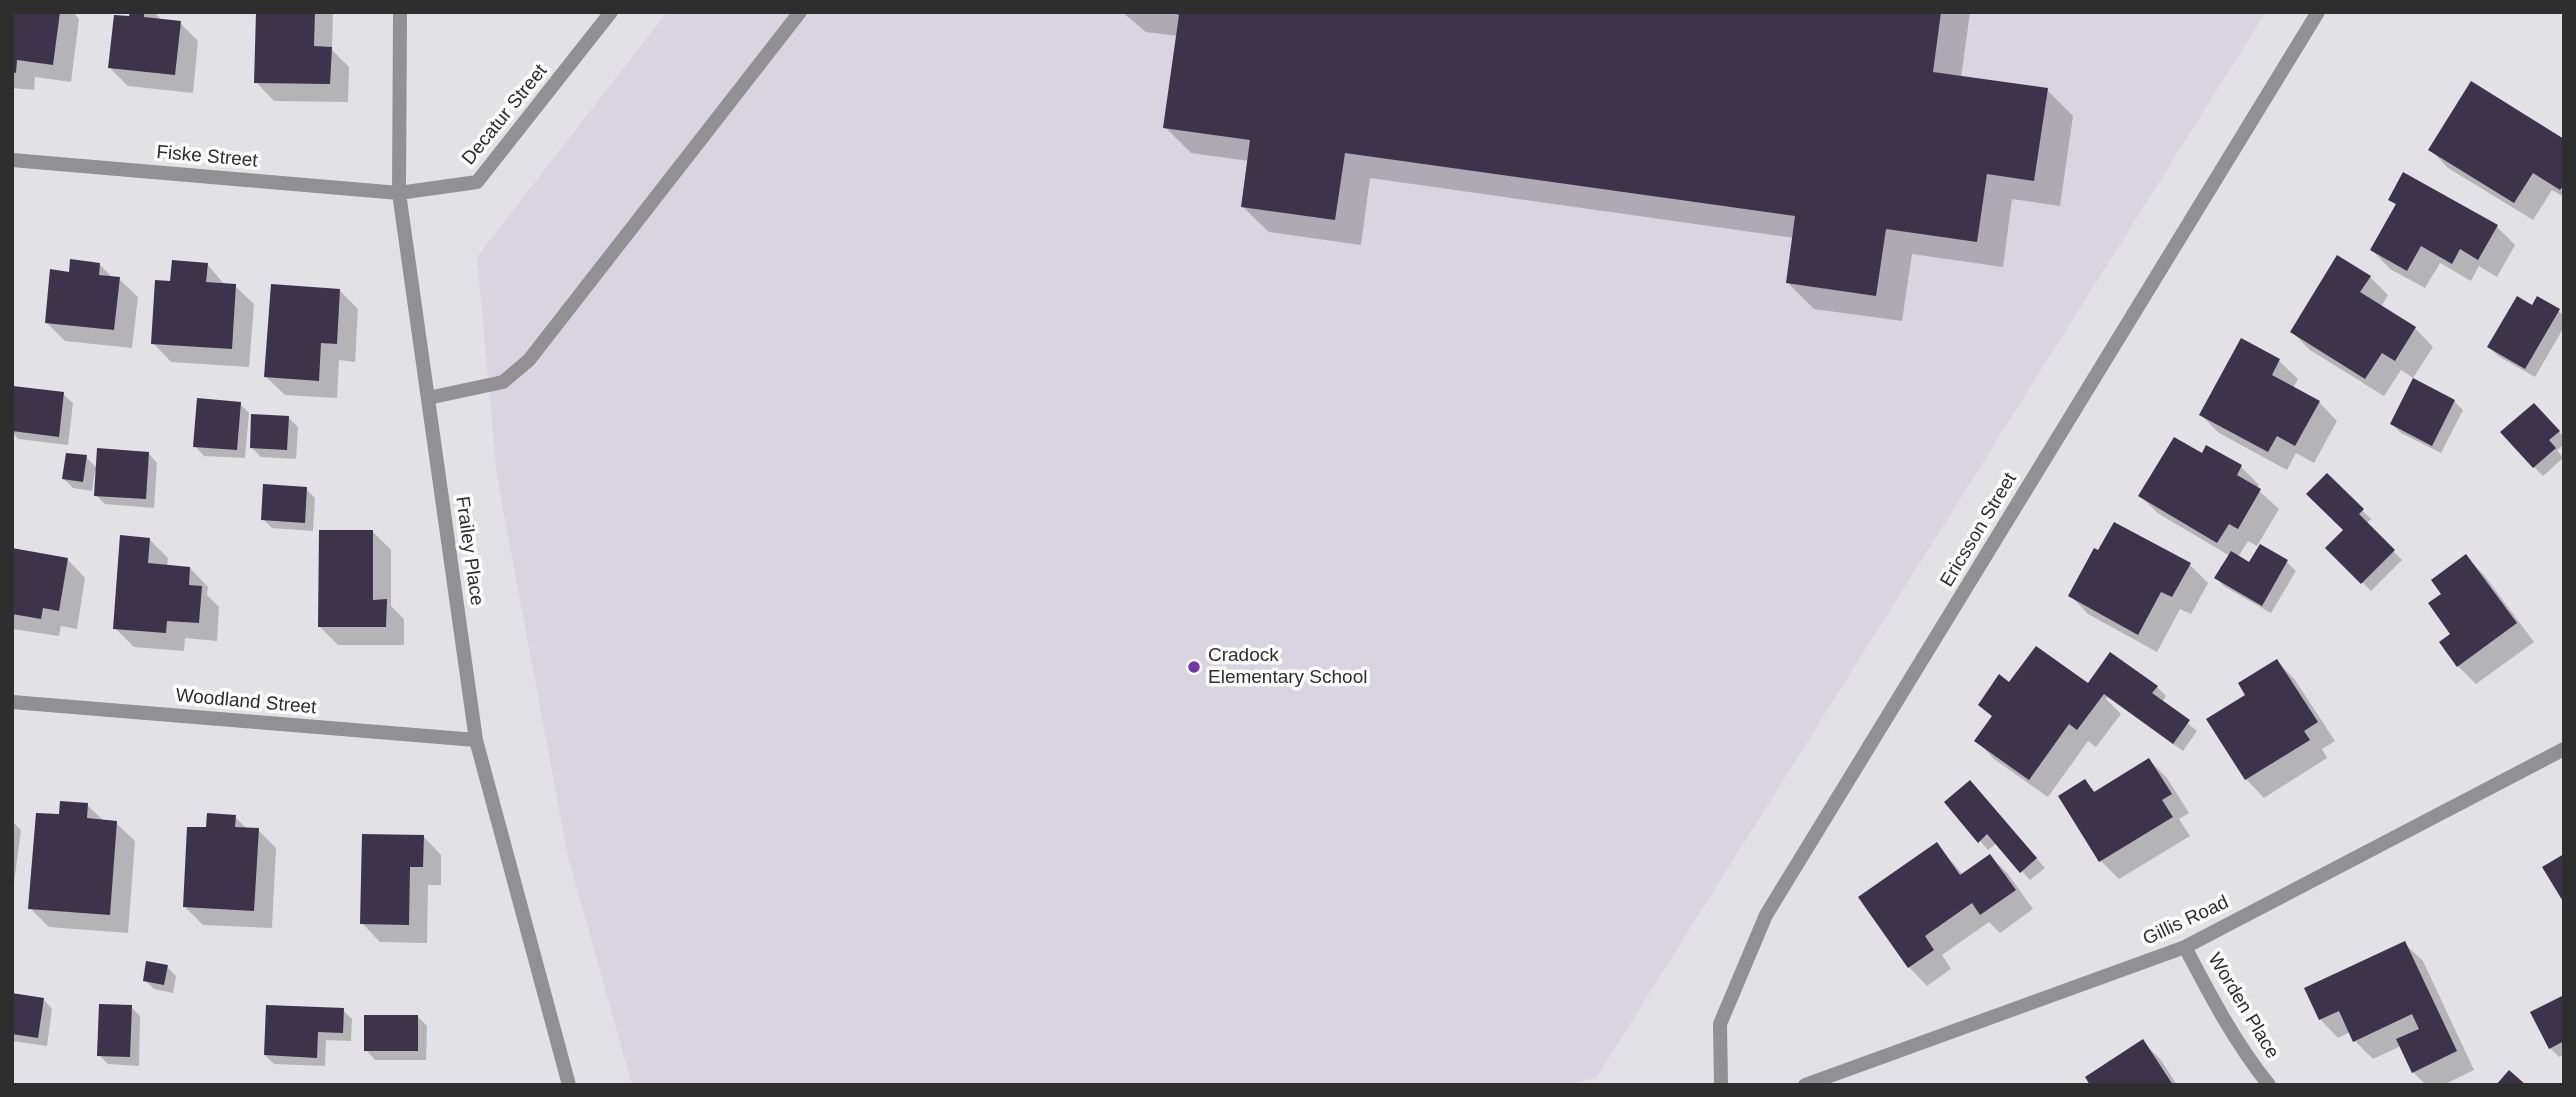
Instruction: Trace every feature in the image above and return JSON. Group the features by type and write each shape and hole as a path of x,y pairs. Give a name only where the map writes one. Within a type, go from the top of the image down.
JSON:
{"street":[{"name":"Frailey Place","path":"400,12 399,193 477,740 569,1085"},
{"name":"Decatur Street","path":"399,193 477,182 611,12"},
{"path":"428,398 503,382 529,360 800,12"},
{"name":"Ericsson Street","path":"1721,1085 1720,1024 1766,915 2318,12"},
{"name":"Fiske Street","path":"12,160 399,193"},
{"name":"Woodland Street","path":"12,702 477,740"},
{"name":"Gillis Road","path":"1805,1085 2185,947 2564,748"},
{"name":"Worden Place","path":"2185,947 2218,1010 2269,1085"}],"shaded area":[{"name":"Cradock Elementary School","path":"667,12 2266,12 1596,1078 1568,1085 632,1085 568,857 497,477 477,257"}],"building":[{"path":"12,12 60,12 53,65 17,60 16,73 12,72"},
{"path":"130,12 144,12 144,17 181,21 175,75 108,68 114,15 129,16"},
{"path":"256,12 315,12 314,46 332,47 330,84 254,83"},
{"path":"1172,12 1941,12 1933,72 2048,88 2034,181 1987,174 1977,242 1886,229 1876,296 1786,283 1795,216 1345,153 1335,220 1241,207 1250,140 1163,128 1179,15"},
{"path":"2471,81 2564,139 2564,185 2560,190 2533,173 2514,203 2428,150"},
{"path":"2403,172 2498,225 2478,260 2460,249 2452,264 2421,246 2407,271 2370,250 2396,204 2388,200"},
{"path":"2337,255 2371,276 2360,292 2416,327 2395,361 2382,353 2365,379 2290,332"},
{"path":"70,259 100,263 99,275 120,277 114,330 45,323 50,269 69,272"},
{"path":"172,260 208,263 206,282 236,284 232,349 151,344 155,280 170,281"},
{"path":"271,284 340,289 337,344 321,343 319,381 264,377"},
{"path":"2517,296 2532,305 2537,296 2560,309 2525,369 2487,347"},
{"path":"2241,338 2280,359 2272,375 2320,401 2295,446 2277,436 2268,452 2199,415"},
{"path":"2413,378 2455,400 2432,446 2390,424"},
{"path":"13,386 64,392 59,437 12,431"},
{"path":"197,398 241,402 237,450 193,447"},
{"path":"2534,403 2560,431 2549,440 2556,448 2533,468 2500,432"},
{"path":"251,414 289,416 287,450 250,448"},
{"path":"2174,437 2202,453 2206,445 2242,465 2237,475 2261,489 2238,529 2229,524 2217,543 2138,496"},
{"path":"97,448 149,452 146,499 94,496"},
{"path":"66,453 87,455 83,482 62,479"},
{"path":"2327,473 2364,509 2359,514 2395,550 2361,584 2325,548 2343,530 2306,494"},
{"path":"263,484 307,487 305,523 261,520"},
{"path":"2114,522 2191,563 2172,597 2161,592 2138,635 2068,596 2094,548 2098,550"},
{"path":"319,530 373,530 373,600 387,599 386,627 318,627"},
{"path":"120,535 150,538 148,563 190,567 189,585 202,586 199,623 167,621 166,633 113,629"},
{"path":"2260,544 2288,560 2262,606 2214,578 2231,551 2249,562"},
{"path":"12,548 68,558 59,611 43,608 41,619 12,614"},
{"path":"2466,554 2517,623 2457,667 2439,642 2450,634 2428,603 2441,594 2431,580"},
{"path":"2036,646 2088,683 2110,652 2158,686 2152,693 2190,720 2173,744 2104,694 2077,730 2069,724 2029,780 1974,741 1992,716 1978,705 1999,674 2009,682"},
{"path":"2277,659 2318,722 2304,731 2310,740 2245,780 2206,719 2245,695 2238,683"},
{"path":"2149,758 2172,794 2162,800 2173,817 2099,862 2058,796 2085,779 2094,792"},
{"path":"1970,780 2037,858 2020,873 1987,834 1978,843 1944,802"},
{"path":"60,801 88,803 87,818 117,821 110,915 28,909 36,813 59,814"},
{"path":"207,813 236,815 235,827 259,828 254,911 183,907 187,827 206,827"},
{"path":"362,834 424,835 423,867 410,867 409,925 360,924"},
{"path":"1937,842 1960,875 1990,854 2016,890 1980,915 1972,903 1925,936 1934,950 1908,968 1858,897"},
{"path":"2564,854 2564,903 2542,867"},
{"path":"2405,941 2457,1051 2412,1073 2396,1039 2419,1029 2412,1014 2353,1042 2339,1011 2319,1020 2304,988"},
{"path":"146,961 168,965 164,985 143,981"},
{"path":"12,993 44,998 38,1038 12,1034"},
{"path":"2564,995 2564,1041 2549,1049 2530,1012"},
{"path":"99,1004 132,1005 130,1057 97,1056"},
{"path":"266,1005 344,1008 343,1033 318,1032 317,1058 264,1055"},
{"path":"364,1015 418,1015 418,1051 364,1051"},
{"path":"2143,1039 2173,1085 2090,1085 2085,1077"},
{"path":"2509,1070 2526,1085 2496,1085"}],"place":[{"name":"Cradock Elementary School","path":"1194,667"}]}
